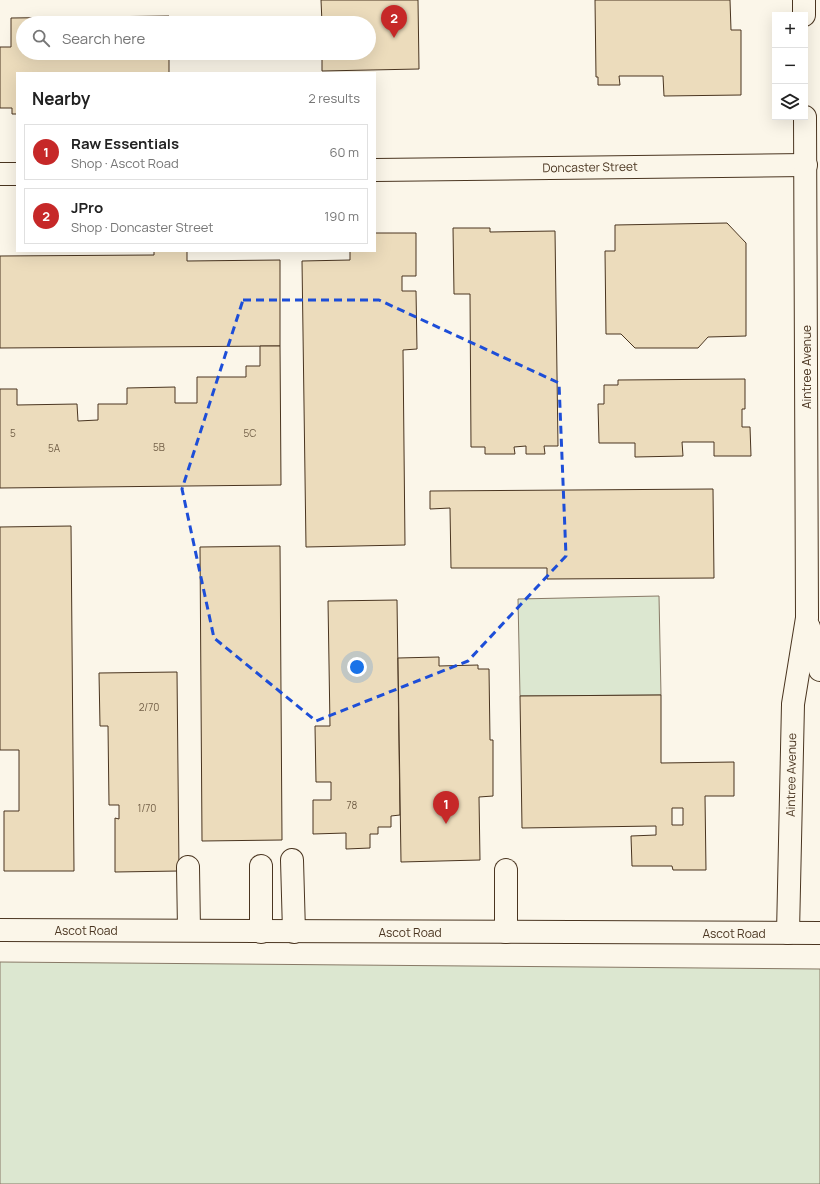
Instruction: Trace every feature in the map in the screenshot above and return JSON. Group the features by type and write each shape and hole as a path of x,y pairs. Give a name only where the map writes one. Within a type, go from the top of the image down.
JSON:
{"street":[{"path":"804,0 804,12"},
{"name":"Aintree Avenue","path":"788,933 793,704 807,618 805,120"},
{"name":"Doncaster Street","path":"376,170 806,165"},
{"path":"0,174 16,174"},
{"name":"Aintree Avenue","path":"807,618 820,670"},
{"path":"292,860 294,932"},
{"path":"261,866 261,932"},
{"path":"188,867 188,930"},
{"path":"506,870 506,932"},
{"name":"Ascot Road","path":"0,930 820,933"}],"highlighted area":[{"path":"243,300 379,300 559,383 566,556 468,661 316,721 214,638 182,489"}],"green space":[{"path":"659,596 661,695 520,696 518,599"},
{"path":"0,962 820,969 820,1184 0,1184"}],"building":[{"path":"321,0 418,0 419,69 322,71 322,60 376,60 376,16 322,16"},
{"path":"595,0 730,0 731,30 741,30 741,95 664,96 663,76 619,76 620,85 598,85 598,77 596,77"},
{"path":"11,18 16,18 16,60 169,60 169,72 16,72 16,114 12,114 12,108 0,108 0,47 11,47"},
{"path":"727,223 746,243 746,336 708,337 698,348 635,348 621,334 606,334 605,251 615,251 615,225"},
{"path":"453,228 490,228 490,232 555,231 558,446 544,446 545,454 526,454 526,446 514,447 515,454 485,454 485,447 471,447 470,294 454,294"},
{"path":"376,233 416,233 416,276 402,276 402,291 416,291 417,349 403,350 405,545 306,547 302,261 350,260 350,252 376,252"},
{"path":"154,252 187,252 187,261 280,260 280,346 0,348 0,256 154,255"},
{"path":"260,346 280,346 281,485 0,488 0,389 17,389 17,405 77,404 78,421 98,420 98,404 127,404 127,388 175,387 175,403 197,403 197,377 246,377 246,366 260,366"},
{"path":"745,379 745,409 742,409 742,427 750,427 751,456 714,456 714,442 682,442 683,456 635,457 635,443 599,443 598,404 604,404 604,385 618,385 618,380"},
{"path":"713,489 714,578 547,579 547,568 451,568 450,508 430,509 430,491"},
{"path":"71,526 74,871 4,871 4,811 19,811 19,750 0,750 0,527"},
{"path":"280,546 282,840 202,841 200,547"},
{"path":"397,600 400,815 391,816 391,827 378,827 378,834 370,834 370,848 346,849 346,833 313,834 313,800 331,800 331,782 316,782 315,726 330,726 328,601"},
{"path":"439,657 439,666 478,665 478,669 489,669 490,740 493,740 493,796 479,797 480,860 401,862 398,658"},
{"path":"177,672 179,871 115,872 115,818 119,819 119,805 109,805 108,726 100,726 99,673"},
{"path":"661,695 661,763 734,762 734,796 705,796 706,870 673,870 672,866 632,866 631,836 656,835 656,826 522,828 520,696","holes":["672,808 683,808 683,825 672,825"]}],"place":[{"name":"JPro","path":"394,38"},
{"name":"Raw Essentials","path":"446,824"}]}
